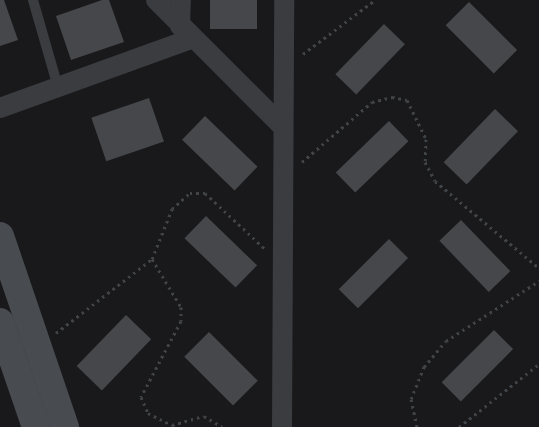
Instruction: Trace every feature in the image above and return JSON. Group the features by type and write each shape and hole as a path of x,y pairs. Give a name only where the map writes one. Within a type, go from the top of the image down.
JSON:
{"street":[{"path":"156,0 281,125"},
{"path":"180,0 187,32"},
{"path":"282,427 281,125 284,0"},
{"path":"0,108 58,87 187,32"},
{"path":"0,236 65,427"},
{"path":"0,322 36,427"}],"lane":[{"path":"32,0 58,87"}],"path":[{"path":"282,69 375,0"},
{"path":"281,180 372,102 392,97 407,100 426,139 425,162 435,181 539,268"},
{"path":"38,348 152,258 178,200 190,192 205,193 281,264"},
{"path":"152,258 181,307 181,322 141,397 148,413 172,424 204,416 222,427"},
{"path":"417,427 411,399 424,367 446,341 539,281"},
{"path":"459,427 539,364"}],"building":[{"path":"0,0 4,0 18,40 0,46"},
{"path":"102,0 109,0 124,42 71,60 56,16"},
{"path":"210,0 257,0 257,29 210,29"},
{"path":"469,2 517,50 494,73 446,25"},
{"path":"384,24 405,44 356,94 335,74"},
{"path":"149,98 164,141 106,161 91,118"},
{"path":"495,109 518,131 467,184 444,162"},
{"path":"205,116 258,167 235,190 182,140"},
{"path":"389,121 408,141 355,193 336,172"},
{"path":"206,216 257,265 236,288 184,238"},
{"path":"461,220 510,271 489,292 439,241"},
{"path":"389,239 408,258 358,308 339,289"},
{"path":"126,315 151,339 102,390 77,366"},
{"path":"494,330 513,349 461,401 442,382"},
{"path":"209,332 258,381 233,406 184,357"}]}
